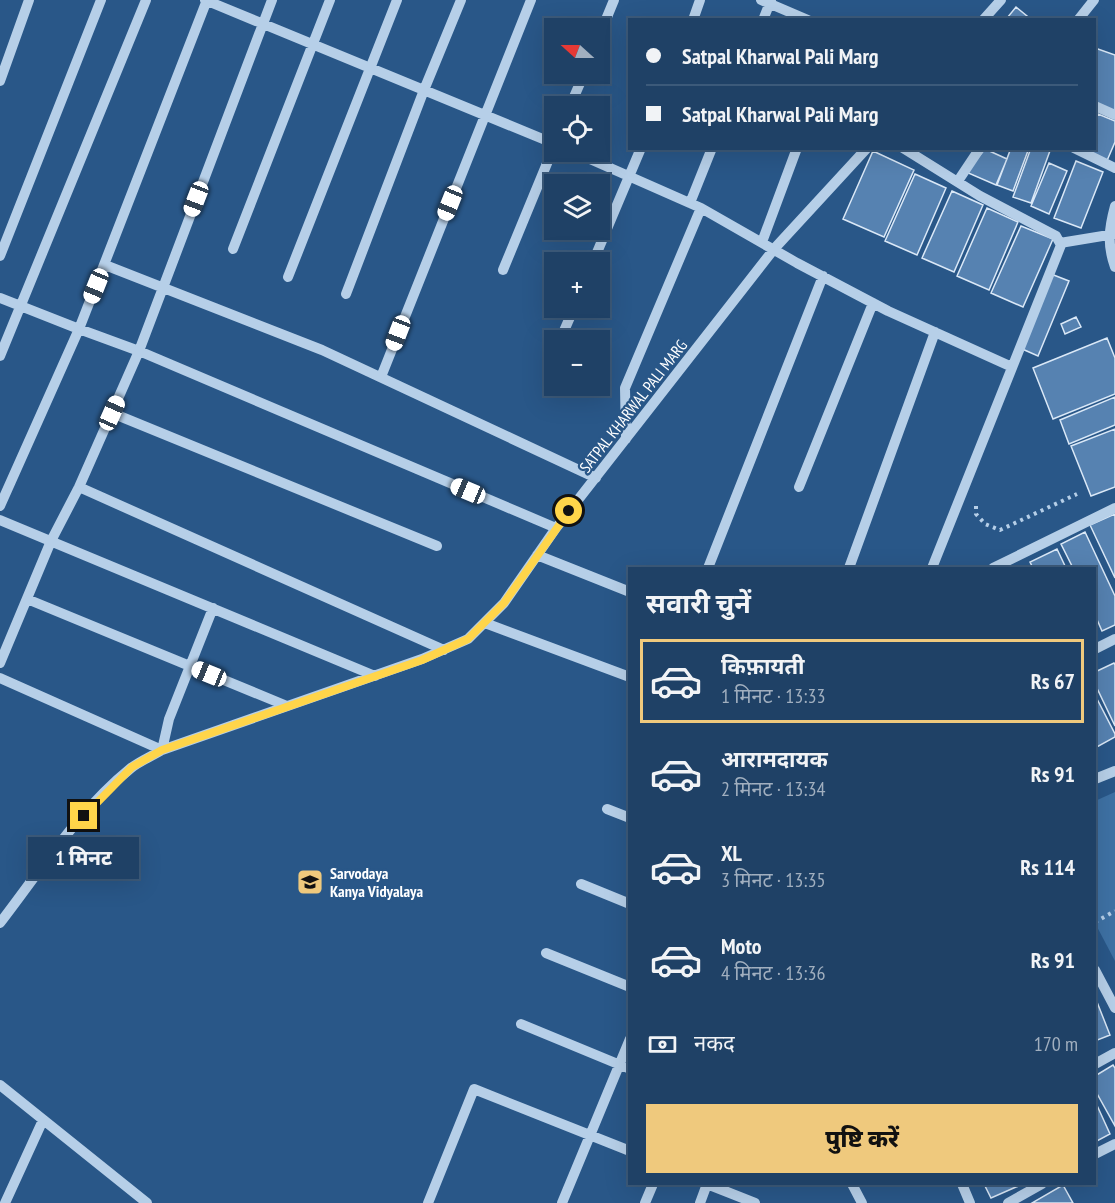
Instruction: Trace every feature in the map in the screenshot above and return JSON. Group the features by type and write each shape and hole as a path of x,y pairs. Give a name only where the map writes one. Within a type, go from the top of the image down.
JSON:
{"street":[{"path":"0,81 5,52 29,0"},
{"path":"0,256 101,0"},
{"path":"0,356 146,0"},
{"path":"0,506 79,329 206,0 544,140"},
{"path":"0,663 51,541 79,488 139,351 272,0"},
{"path":"233,249 330,0"},
{"path":"288,277 397,0"},
{"path":"346,294 461,0"},
{"path":"381,377 531,0"},
{"path":"607,18 614,0"},
{"path":"694,18 700,0"},
{"path":"985,18 1001,0"},
{"path":"1080,18 1094,0"},
{"path":"763,18 767,1 804,18"},
{"path":"1096,106 1115,115"},
{"path":"597,252 640,150"},
{"path":"690,203 711,150"},
{"path":"762,242 796,150"},
{"name":"SATPAL KHARWAL PALI MARG","path":"2,917 44,863 112,786 132,767 162,750 375,676 468,639 504,603 556,528 774,249 865,150"},
{"path":"906,150 980,196 1056,236 1061,246 932,567"},
{"path":"957,181 979,150"},
{"path":"1078,150 1115,168"},
{"path":"504,270 548,162"},
{"path":"597,162 702,208 873,303 1011,367"},
{"path":"1115,206 1109,250 1115,267"},
{"path":"626,440 626,388 702,208"},
{"path":"1060,243 1112,235"},
{"path":"105,265 322,350 596,478"},
{"path":"708,567 823,276"},
{"path":"0,298 139,351 556,528"},
{"path":"799,487 873,303"},
{"path":"849,567 934,332"},
{"path":"112,413 437,546"},
{"path":"79,488 444,650"},
{"path":"995,567 1115,508"},
{"path":"0,520 375,676"},
{"path":"537,555 628,591"},
{"path":"27,599 287,706"},
{"path":"0,678 162,750 169,718 213,608"},
{"path":"485,623 627,676"},
{"path":"1096,648 1115,639"},
{"path":"1096,779 1115,771"},
{"path":"607,808 628,817"},
{"path":"581,884 628,903"},
{"path":"546,953 628,986"},
{"path":"1096,972 1115,1008"},
{"path":"521,1024 625,1067"},
{"path":"562,1203 591,1135 625,1067 628,1051"},
{"path":"1096,1063 1115,1053"},
{"path":"0,1085 131,1198 147,1203"},
{"path":"428,1203 474,1089 628,1151"},
{"path":"5,1203 43,1120"},
{"path":"1096,1154 1115,1144"},
{"path":"645,1203 653,1185"},
{"path":"700,1203 707,1185"},
{"path":"709,1185 754,1203"},
{"path":"853,1185 862,1203"},
{"path":"962,1185 970,1203"},
{"path":"1008,1203 1040,1185"}],"path":[{"path":"976,497 976,514 985,524 1000,530 1077,494"},
{"path":"1096,921 1115,911"}],"shaded area":[{"path":"1115,792 1115,961 1096,925 1096,801"}],"building":[{"path":"1016,7 1030,18 1007,18"},
{"path":"1096,48 1115,55 1115,113 1096,105"},
{"path":"1098,114 1115,121 1115,142 1106,163 1086,150 1096,150"},
{"path":"984,150 1007,159 996,185 966,172"},
{"path":"1010,150 1028,150 1013,191 997,185"},
{"path":"1030,150 1050,150 1031,203 1013,197"},
{"path":"873,151 914,170 884,237 843,219"},
{"path":"1076,161 1103,172 1081,228 1054,218"},
{"path":"1049,163 1067,171 1049,214 1031,206"},
{"path":"915,174 946,188 917,255 885,241"},
{"path":"952,191 983,205 954,272 922,258"},
{"path":"987,208 1018,222 989,290 957,276"},
{"path":"1021,226 1053,239 1023,307 991,293"},
{"path":"1051,274 1069,281 1038,356 1020,348"},
{"path":"1076,317 1081,327 1065,334 1061,324"},
{"path":"1107,338 1115,358 1115,394 1053,419 1033,368"},
{"path":"1115,397 1115,425 1069,444 1060,420"},
{"path":"1115,429 1115,487 1091,496 1071,446"},
{"path":"1115,514 1115,578 1090,525"},
{"path":"1085,532 1115,596 1115,625 1102,631 1096,617 1096,567 1072,567 1061,544"},
{"path":"1057,549 1066,567 1032,567 1030,562"},
{"path":"1114,663 1115,665 1115,726 1096,686 1096,672"},
{"path":"1096,697 1115,734 1115,737 1096,747"},
{"path":"1096,1002 1110,1035 1096,1041"},
{"path":"1113,1065 1115,1068 1115,1126 1096,1092 1096,1075"},
{"path":"1096,1103 1110,1134 1096,1141"},
{"path":"984,1185 1021,1185 991,1198"},
{"path":"1063,1185 1073,1203 1032,1203"}],"place":[{"name":"Sarvodaya Kanya Vidyalaya","path":"310,882"}],"route":[{"path":"84,816 132,767 162,750 422,660 468,639 504,603 569,511"}]}
